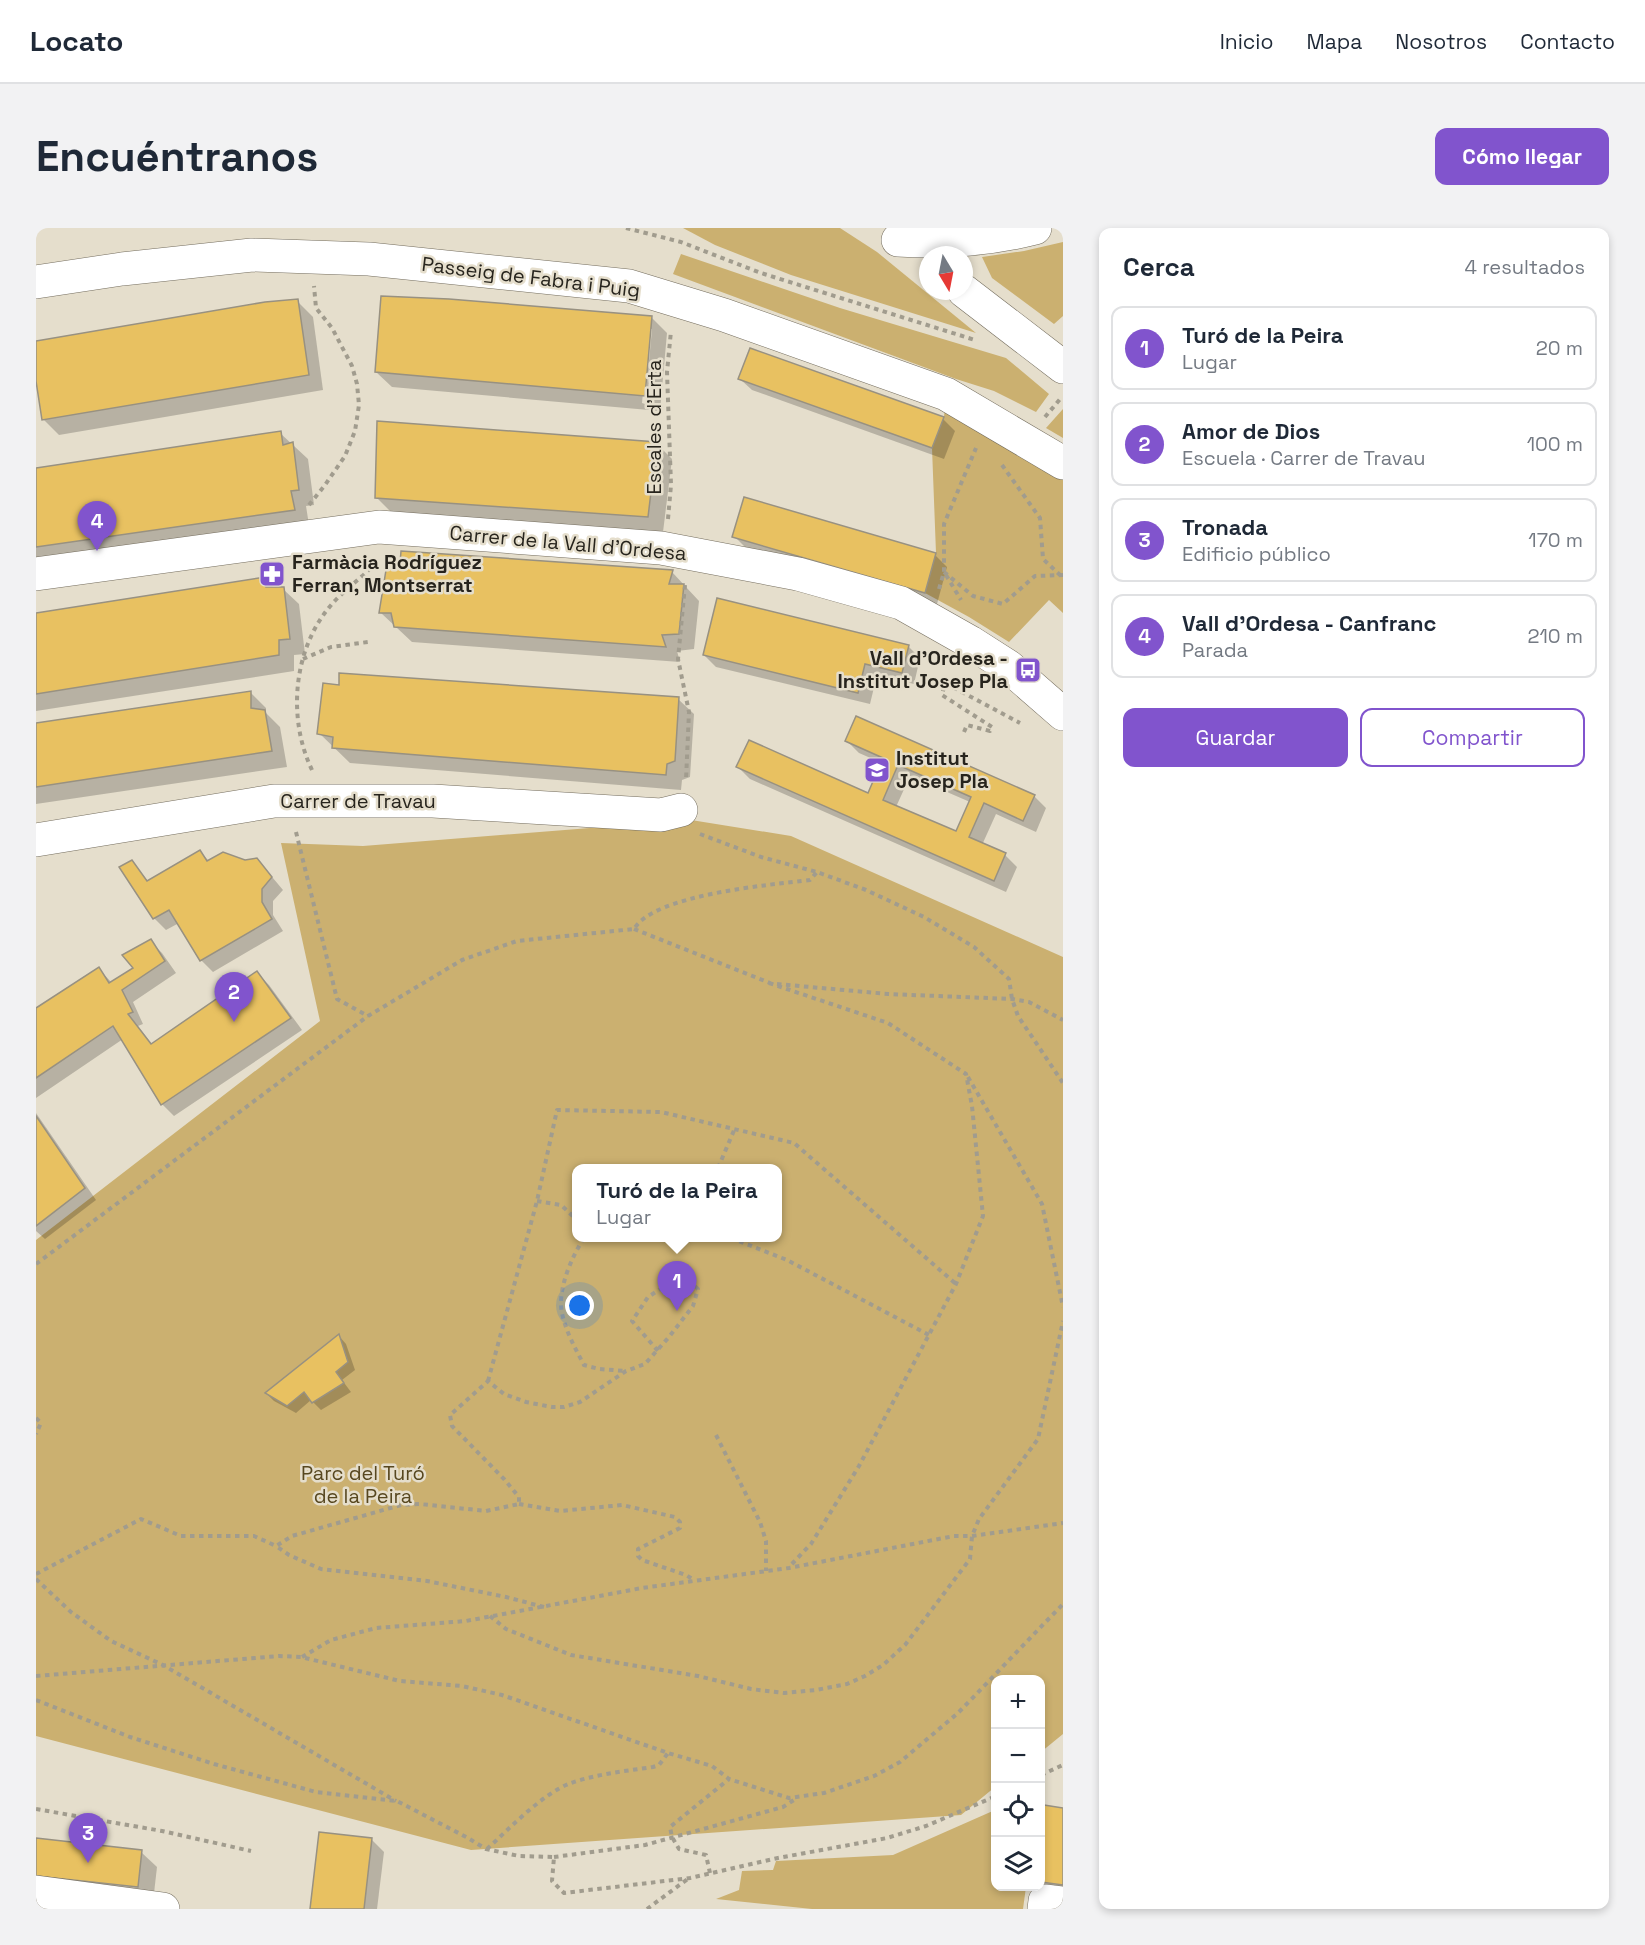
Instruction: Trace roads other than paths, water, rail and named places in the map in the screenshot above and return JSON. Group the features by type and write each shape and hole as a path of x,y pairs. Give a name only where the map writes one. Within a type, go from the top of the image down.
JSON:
{"street":[{"path":"889,234 927,242 1035,228"},
{"path":"889,234 919,256"},
{"name":"Passeig de Fabra i Puig","path":"36,282 122,269 252,255 369,259 629,286 702,307 946,394 1063,463"},
{"path":"973,298 1063,368"},
{"name":"Carrer de la Vall d'Ordesa","path":"36,574 379,527 661,548 798,574 901,603 996,659 1063,714"},
{"name":"Carrer de Travau","path":"36,840 274,801 433,801 661,815 686,807"},
{"path":"36,1892 84,1903 164,1909"},
{"path":"1044,1909 1045,1901 1063,1904"}],"place":[{"name":"Vall d'Ordesa - Canfranc","path":"97,551"},
{"name":"Farmàcia Rodríguez Ferran, Montserrat","path":"272,574"},
{"name":"Vall d'Ordesa - Institut Josep Pla","path":"1028,670"},
{"name":"Institut Josep Pla","path":"877,770"},
{"name":"Amor de Dios","path":"234,1022"},
{"name":"Turó de la Peira","path":"677,1311"},
{"name":"Tronada","path":"88,1863"}],"park label":[{"name":"Parc del Turó de la Peira","path":"363,1484"}]}
